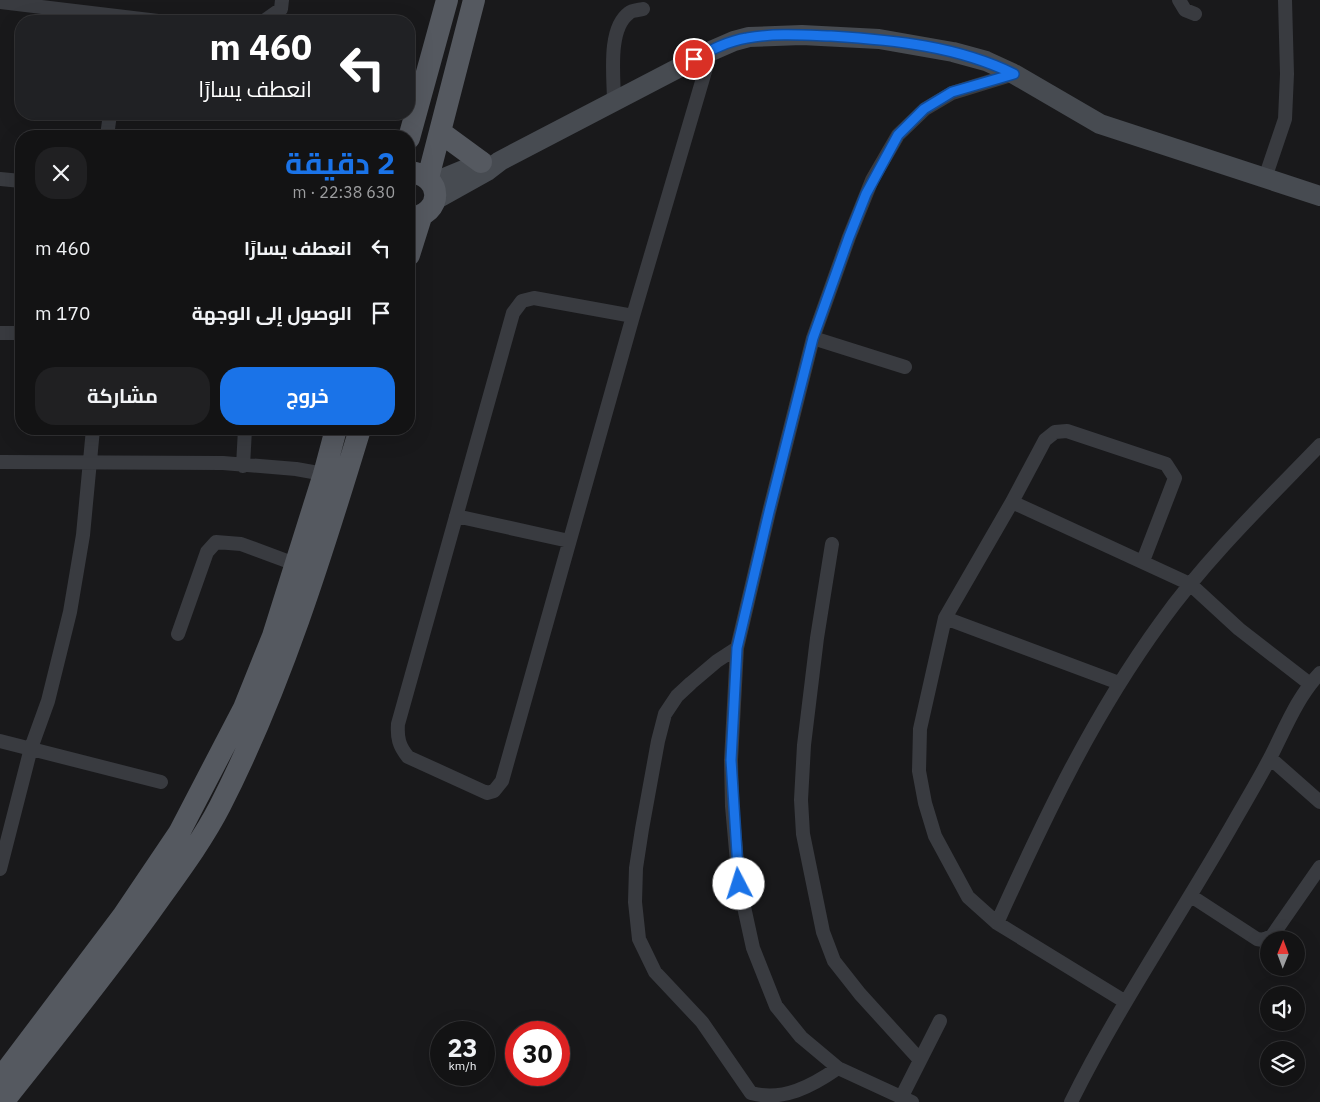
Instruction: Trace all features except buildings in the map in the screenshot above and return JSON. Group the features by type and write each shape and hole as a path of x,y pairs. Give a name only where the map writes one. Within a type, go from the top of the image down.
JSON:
{"main road":[{"path":"415,116 447,0"},
{"path":"415,227 474,0"},
{"path":"440,132 490,161"},
{"path":"0,1079 123,916 179,833 244,708 272,636 324,474 334,435"},
{"path":"4,1102 108,970 188,859 220,807 269,696 334,516 358,435"}],"street":[{"path":"1179,0 1185,10 1195,14"},
{"path":"1265,178 1285,119 1288,74 1285,0"},
{"path":"0,2 98,15"},
{"path":"271,15 285,3"},
{"path":"614,102 614,39 619,24 629,12 643,8"},
{"path":"422,195 614,102 711,51 734,41 749,37 802,35 879,39 961,54 986,61 1014,74 1100,124 1320,196"},
{"path":"633,316 534,298 522,301 513,313 398,724 397,736 400,746 408,758 487,793 494,791 502,781 633,316 711,51"},
{"path":"940,1021 920,1060 907,1100 838,1068 801,1037 776,1006 753,948 739,884 732,806 731,751 737,648 813,338 865,196 898,135 924,109 952,92 1014,74"},
{"path":"0,179 15,180"},
{"path":"0,333 15,334"},
{"path":"813,338 905,366"},
{"path":"1124,1002 997,923 968,897 936,836 923,795 919,771 920,730 945,618 1012,502 1045,440 1055,432 1067,431 1166,464 1176,478 1144,561"},
{"path":"0,869 31,748 48,701 70,612 81,544 93,435"},
{"path":"243,466 246,435"},
{"path":"997,923 1051,804 1119,683 1190,584 1320,445"},
{"path":"0,462 223,463 296,469 324,474"},
{"path":"1012,502 1144,561 1190,584 1239,629 1310,684"},
{"path":"456,516 569,541"},
{"path":"178,634 206,552 216,542 241,544 295,564"},
{"path":"832,544 817,638 804,745 800,800 803,834 823,932 834,961 860,994 920,1060"},
{"path":"945,618 1119,683"},
{"path":"737,648 716,661 691,683 677,696 665,714 658,741 636,868 639,938 654,972 702,1022 751,1093 772,1101 787,1098 806,1090 838,1068"},
{"path":"1071,1102 1124,1002 1191,896 1310,684 1320,673"},
{"path":"0,741 161,782"},
{"path":"1270,758 1320,802"},
{"path":"1191,896 1257,939 1263,940 1272,936 1320,867"}],"route":[{"path":"694,59 734,41 749,37 802,35 879,39 920,45 986,61 1014,74 952,92 924,109 898,135 866,194 813,338 737,648 731,760 732,806 739,884"}]}
